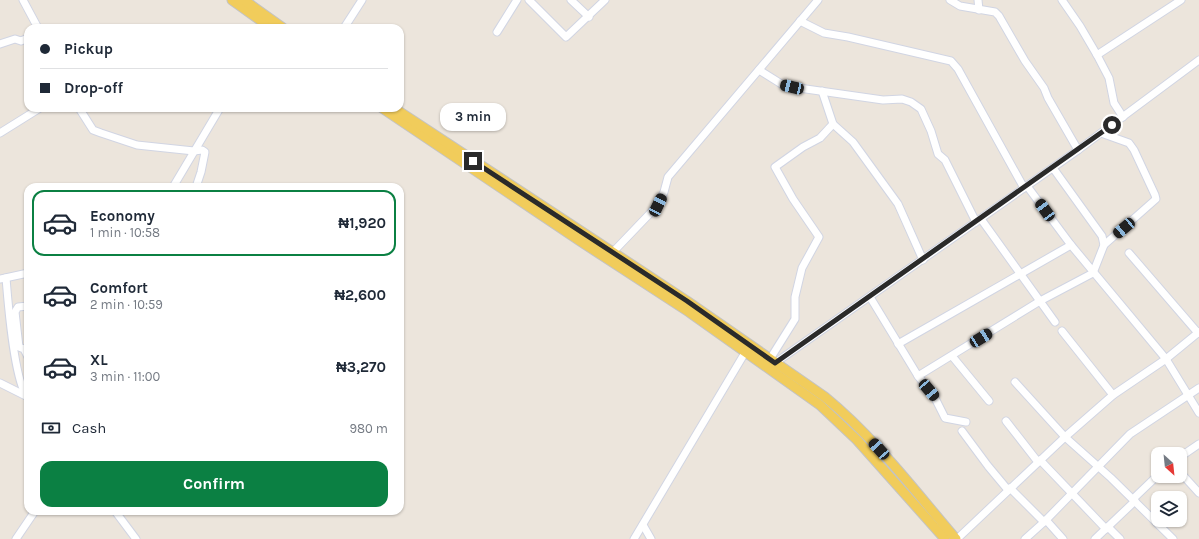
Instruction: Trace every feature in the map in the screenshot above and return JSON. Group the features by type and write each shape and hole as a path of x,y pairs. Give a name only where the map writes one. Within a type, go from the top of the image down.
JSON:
{"main road":[{"path":"232,0 265,24"},
{"path":"244,0 278,24"},
{"path":"388,112 746,351 831,414 857,440 945,539"},
{"path":"400,112 613,252 809,386 849,418 895,467 956,539"}],"street":[{"path":"23,0 36,24"},
{"path":"347,24 362,0"},
{"path":"497,32 517,0"},
{"path":"529,0 566,37 589,17 605,0"},
{"path":"571,0 589,17"},
{"path":"613,252 658,205 664,192 668,177 818,0"},
{"path":"950,0 960,6 995,12 999,16 1025,61 1044,88 1048,98 1078,150"},
{"path":"978,0 979,10"},
{"path":"1062,0 1080,26 1108,78 1114,103 1123,117"},
{"path":"1096,55 1181,0"},
{"path":"800,21 824,33 855,38 951,61 958,69 1026,187 1102,284 1166,359 1199,413"},
{"path":"0,44 15,39 21,41 24,40"},
{"path":"772,361 870,297 923,260 1078,150 1199,60"},
{"path":"759,70 783,85 883,100 902,99 917,105 921,109 931,131 938,154 945,160 978,221 1021,275 1055,322"},
{"path":"822,91 833,124 853,142 898,204 923,260"},
{"path":"0,133 34,112"},
{"path":"82,112 93,130 101,133 137,145 194,151"},
{"path":"175,183 218,112"},
{"path":"772,361 794,319 795,297 802,268 820,237 793,199 775,167 803,147 820,138 833,124"},
{"path":"918,376 1040,301 1094,274 1104,245 1156,199 1134,150 1129,143 1101,133"},
{"path":"194,151 201,172 197,183"},
{"path":"1053,168 1102,236 1104,245"},
{"path":"898,344 1021,275 1071,245"},
{"path":"956,539 1065,437 1113,395 1166,359 1198,333 1129,254"},
{"path":"24,274 3,279 24,392"},
{"path":"870,297 918,376 934,396 945,418 966,422"},
{"path":"24,306 18,307 15,312 19,347 24,349"},
{"path":"1062,331 1113,395"},
{"path":"634,539 746,351"},
{"path":"952,356 989,401"},
{"path":"1015,382 1065,437 1134,500 1173,539"},
{"path":"0,383 24,395"},
{"path":"1025,539 1099,467 1130,434 1199,388"},
{"path":"1006,421 1039,461 1120,539"},
{"path":"962,431 988,466 1009,489 1063,539"},
{"path":"1187,452 1199,444"},
{"path":"1187,480 1199,494"},
{"path":"1096,539 1151,482"},
{"path":"16,539 32,515"},
{"path":"118,515 136,539"},
{"path":"643,525 651,539"}],"route":[{"path":"473,161 687,301 775,363 1112,125"}]}
